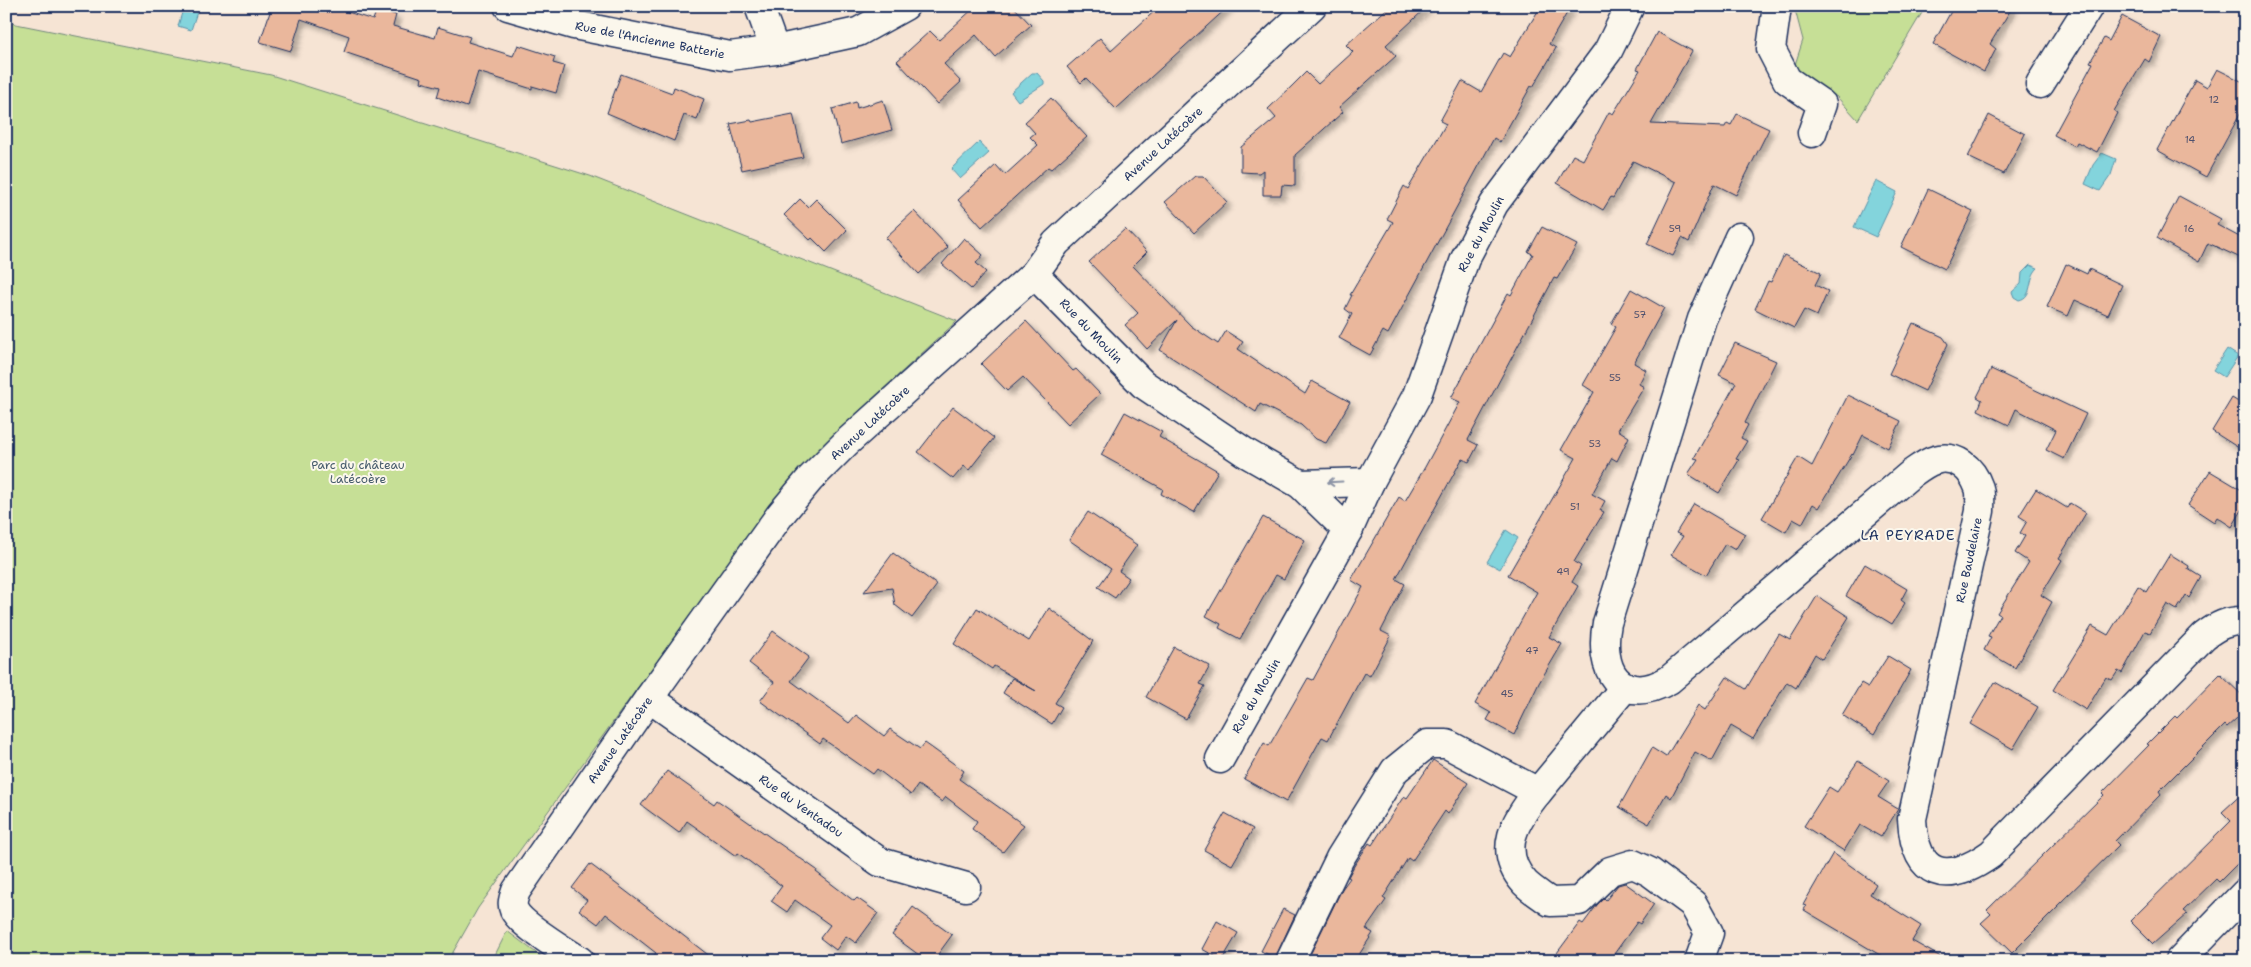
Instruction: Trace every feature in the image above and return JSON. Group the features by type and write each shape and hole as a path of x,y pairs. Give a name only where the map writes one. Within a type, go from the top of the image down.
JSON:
{"street":[{"name":"Rue de l'Ancienne Batterie","path":"508,6 574,25 730,56 775,50 858,32 905,6"},
{"path":"759,6 775,50"},
{"name":"Avenue Latécoère","path":"580,961 523,921 514,910 512,900 516,891 649,698 780,515 810,479 846,443 1034,274 1056,244 1312,6"},
{"name":"Rue du Moulin","path":"1220,759 1349,528 1370,482 1417,396 1465,259 1490,212 1533,150 1608,50 1630,6"},
{"path":"1777,6 1771,48 1787,80 1822,104 1812,133"},
{"path":"2040,84 2089,6"},
{"path":"1699,961 1709,933 1693,904 1650,872 1632,864 1610,871 1579,901 1550,902 1524,882 1513,863 1509,841 1521,812 1625,687 1614,677 1606,662 1604,641 1607,622 1702,319 1739,237"},
{"name":"Rue du Moulin","path":"1034,274 1142,384 1246,453 1300,484 1339,522 1349,528"},
{"name":"Rue Baudelaire","path":"1625,687 1639,691 1654,688 1669,680 1912,474 1933,460 1948,458 1962,463 1972,474 1980,489 1980,511 1912,819 1913,840 1921,858 1932,868 1944,873 1958,872 1976,865 1991,854 2204,636 2215,627 2230,621 2245,620"},
{"path":"1300,484 1370,482"},
{"name":"Rue du Ventadou","path":"649,698 880,862 966,887"},
{"path":"1290,961 1340,858 1395,770 1427,744 1447,744 1538,792"},
{"path":"2179,961 2245,893"}],"green space":[{"path":"1794,6 1926,6 1858,120 1837,97 1792,74 1803,40"},
{"name":"Parc du château Latécoère","path":"6,22 271,75 590,176 957,321 843,426 810,460 742,544 478,908 448,961 6,961"},
{"path":"507,931 547,961 492,961"}],"water":[{"path":"184,6 199,6 191,30 178,26"},
{"path":"1032,73 1037,73 1044,81 1044,84 1018,101 1011,92"},
{"path":"979,142 989,153 960,179 951,169"},
{"path":"2102,153 2116,159 2111,175 2100,191 2085,184 2093,165"},
{"path":"1876,181 1897,192 1876,237 1854,227"},
{"path":"2030,265 2038,268 2032,277 2027,295 2019,300 2014,297 2012,292 2021,284 2022,273"},
{"path":"2227,349 2238,356 2224,377 2213,370"},
{"path":"1506,530 1518,538 1500,569 1487,562"}],"building":[{"path":"272,6 329,6 373,20 377,9 396,15 393,26 435,38 438,27 470,37 468,42 513,56 518,45 555,57 553,63 564,66 556,93 532,86 532,89 478,72 467,107 437,97 440,87 421,82 422,78 344,52 349,36 301,19 291,51 260,42"},
{"path":"976,6 1013,6 1031,25 995,57 976,35 944,64 961,82 937,104 897,61 930,31 939,40"},
{"path":"1160,6 1229,6 1116,109 1086,78 1081,83 1067,67 1100,38 1111,51"},
{"path":"1390,6 1428,6 1386,45 1396,56 1339,107 1343,112 1295,155 1295,186 1282,185 1281,195 1263,195 1263,170 1259,173 1241,172 1241,147 1276,118 1268,109 1306,72 1318,84 1353,52 1346,45"},
{"path":"1541,6 1571,6 1549,44 1556,48 1533,87 1531,86 1500,142 1494,138 1388,334 1383,331 1370,355 1339,338 1352,314 1345,309 1352,295 1350,295 1393,222 1387,219 1404,186 1408,189 1446,124 1440,121 1462,81 1481,92 1503,53 1510,57"},
{"path":"1954,6 2013,6 1990,44 1996,49 1984,72 1933,44"},
{"path":"2122,16 2161,37 2149,62 2145,59 2114,111 2117,113 2097,152 2077,142 2075,146 2054,135 2093,63 2090,62 2104,38 2109,41"},
{"path":"1657,32 1692,51 1651,124 1725,127 1727,123 1731,125 1737,114 1769,129 1736,195 1714,184 1689,242 1682,238 1673,256 1647,244 1676,182 1633,161 1613,198 1611,197 1603,210 1557,183 1573,155 1583,160 1609,112 1613,114 1640,70 1637,69"},
{"path":"2217,69 2245,83 2245,105 2206,177 2157,150 2195,80 2207,87"},
{"path":"621,74 672,93 674,87 704,99 697,120 684,115 674,141 607,113"},
{"path":"1051,98 1087,137 1051,169 1048,167 982,227 958,200 996,165 1005,175 1038,145 1030,137 1035,133 1025,122"},
{"path":"883,100 892,130 841,144 832,109 856,102 857,108"},
{"path":"793,114 803,157 742,170 730,124"},
{"path":"1989,115 2025,134 2004,174 1968,157"},
{"path":"1195,176 1203,176 1227,202 1194,233 1165,202"},
{"path":"1928,189 1973,211 1945,269 1901,247"},
{"path":"2179,196 2221,219 2217,225 2245,240 2245,260 2208,243 2199,262 2157,238"},
{"path":"800,199 808,207 816,199 847,230 826,252 812,238 810,240 784,215"},
{"path":"914,211 948,247 919,274 885,238"},
{"path":"1542,227 1577,245 1557,279 1554,278 1468,440 1478,445 1469,462 1462,459 1396,579 1405,584 1381,631 1391,636 1370,676 1364,673 1328,740 1322,737 1286,802 1244,779 1264,743 1269,746 1308,678 1313,680 1363,587 1351,580 1399,497 1405,501 1425,467 1460,402 1451,398 1508,293 1511,295 1533,254 1528,252"},
{"path":"1125,229 1147,252 1133,266 1191,326 1218,344 1226,331 1243,342 1238,349 1305,394 1312,381 1350,402 1326,443 1316,439 1301,425 1260,404 1256,412 1160,350 1177,320 1147,349 1125,325 1138,313 1089,262"},
{"path":"964,238 983,255 976,263 986,272 971,289 942,264"},
{"path":"1784,255 1821,273 1815,285 1828,291 1817,316 1804,310 1794,328 1755,309 1768,281 1771,282"},
{"path":"2066,264 2087,274 2089,269 2122,285 2108,315 2075,300 2068,316 2047,307"},
{"path":"1631,289 1664,308 1634,363 1646,370 1639,384 1644,387 1618,430 1629,437 1617,461 1612,458 1592,494 1605,501 1600,510 1604,512 1574,562 1581,566 1572,582 1578,586 1549,637 1562,644 1539,683 1514,735 1487,720 1491,713 1475,704 1537,592 1508,575 1576,458 1561,450 1594,392 1583,385 1616,327 1611,324"},
{"path":"1026,321 1073,371 1076,369 1100,394 1068,424 1023,377 1007,391 981,364"},
{"path":"1913,323 1943,337 1948,344 1925,391 1889,374"},
{"path":"1735,343 1776,361 1745,423 1748,425 1741,438 1747,441 1736,459 1739,460 1719,493 1688,474 1698,459 1694,458 1736,383 1719,375"},
{"path":"1991,369 2086,414 2064,459 2046,450 2056,430 2016,409 2009,425 1978,410 1982,400 1977,397"},
{"path":"1848,395 1901,421 1888,448 1863,435 1853,455 1819,508 1813,504 1802,524 1793,519 1786,532 1762,518 1798,457 1812,466"},
{"path":"2232,398 2245,406 2245,452 2212,431"},
{"path":"953,407 994,438 969,470 964,466 953,479 918,452"},
{"path":"1125,412 1162,432 1159,437 1218,471 1194,512 1161,494 1163,489 1101,455"},
{"path":"2210,471 2245,492 2245,505 2232,527 2217,517 2214,522 2188,505"},
{"path":"2036,489 2067,508 2070,503 2086,513 2059,558 2062,560 2041,595 2052,602 2015,668 1984,650 1991,637 1988,636 2000,615 1997,613 2029,562 2015,553 2025,536 2020,533 2027,521 2019,516"},
{"path":"1694,504 1745,534 1735,550 1725,544 1706,575 1671,555 1683,536 1676,533"},
{"path":"1088,512 1137,545 1119,571 1129,578 1115,598 1098,587 1111,569 1069,540"},
{"path":"1263,517 1305,540 1284,579 1276,575 1240,639 1219,628 1221,624 1206,616"},
{"path":"893,553 937,585 912,618 895,605 892,588 864,592"},
{"path":"2170,554 2189,566 2188,569 2201,577 2189,598 2186,595 2177,610 2167,604 2150,633 2145,631 2122,673 2118,671 2112,680 2106,677 2086,710 2053,690 2092,626 2108,635 2138,586 2147,592"},
{"path":"1865,564 1907,589 1901,600 1905,603 1892,624 1846,596"},
{"path":"1817,596 1849,617 1822,659 1815,654 1796,688 1787,682 1753,739 1731,726 1712,761 1695,752 1671,798 1666,794 1649,824 1619,807 1652,748 1666,757 1698,705 1705,710 1727,677 1746,689 1779,634 1790,640"},
{"path":"977,608 1029,641 1049,608 1093,641 1055,703 1062,707 1052,724 1003,693 1012,678 1036,691 994,666 992,669 954,644"},
{"path":"773,631 809,657 791,681 849,723 856,715 884,736 890,729 920,749 925,743 964,771 959,779 1024,825 1003,852 972,829 977,821 946,797 942,802 918,785 911,795 877,769 873,774 823,739 820,744 760,701 774,682 749,663"},
{"path":"1174,647 1210,666 1200,684 1205,686 1186,719 1146,697"},
{"path":"1888,656 1911,670 1874,735 1842,715 1861,683 1868,687"},
{"path":"2220,674 2245,698 2245,711 2227,727 2225,725 2159,791 2161,794 2115,841 2119,845 2012,953 1981,923 1991,914 1987,910 2104,795 2102,793 2149,745 2147,744 2175,716 2177,718"},
{"path":"1995,682 2038,707 2013,749 1970,724"},
{"path":"1433,760 1468,783 1448,814 1445,811 1412,861 1408,858 1383,898 1386,900 1366,929 1373,933 1355,961 1307,961 1342,889 1350,878 1348,877 1354,866 1369,843 1372,845 1404,796 1407,798"},
{"path":"1858,761 1889,781 1878,797 1898,809 1881,837 1860,825 1844,851 1804,826 1829,787 1837,792"},
{"path":"667,771 714,804 717,800 817,870 816,872 854,901 857,898 878,913 856,943 846,936 836,950 820,938 830,925 795,900 787,912 771,901 782,886 738,853 736,856 687,821 679,833 641,805"},
{"path":"2245,791 2245,856 2219,882 2216,879 2183,911 2187,914 2153,944 2130,921 2231,821 2222,812"},
{"path":"1225,813 1253,829 1232,865 1204,850"},
{"path":"1833,853 1876,884 1870,894 1921,926 1912,941 1948,961 1890,961 1804,910 1806,906 1803,905"},
{"path":"590,864 716,961 650,961 656,953 606,914 598,924 579,910 587,900 572,888"},
{"path":"1625,883 1654,904 1640,924 1637,922 1609,961 1551,961 1580,922 1583,924 1604,898 1606,900 1618,885"},
{"path":"913,907 952,935 933,961 927,961 892,935"},
{"path":"1283,909 1295,915 1275,958 1261,951"},
{"path":"1217,921 1238,933 1222,960 1202,949"}],"district":[{"name":"LA PEYRADE","path":"1908,535"}]}
